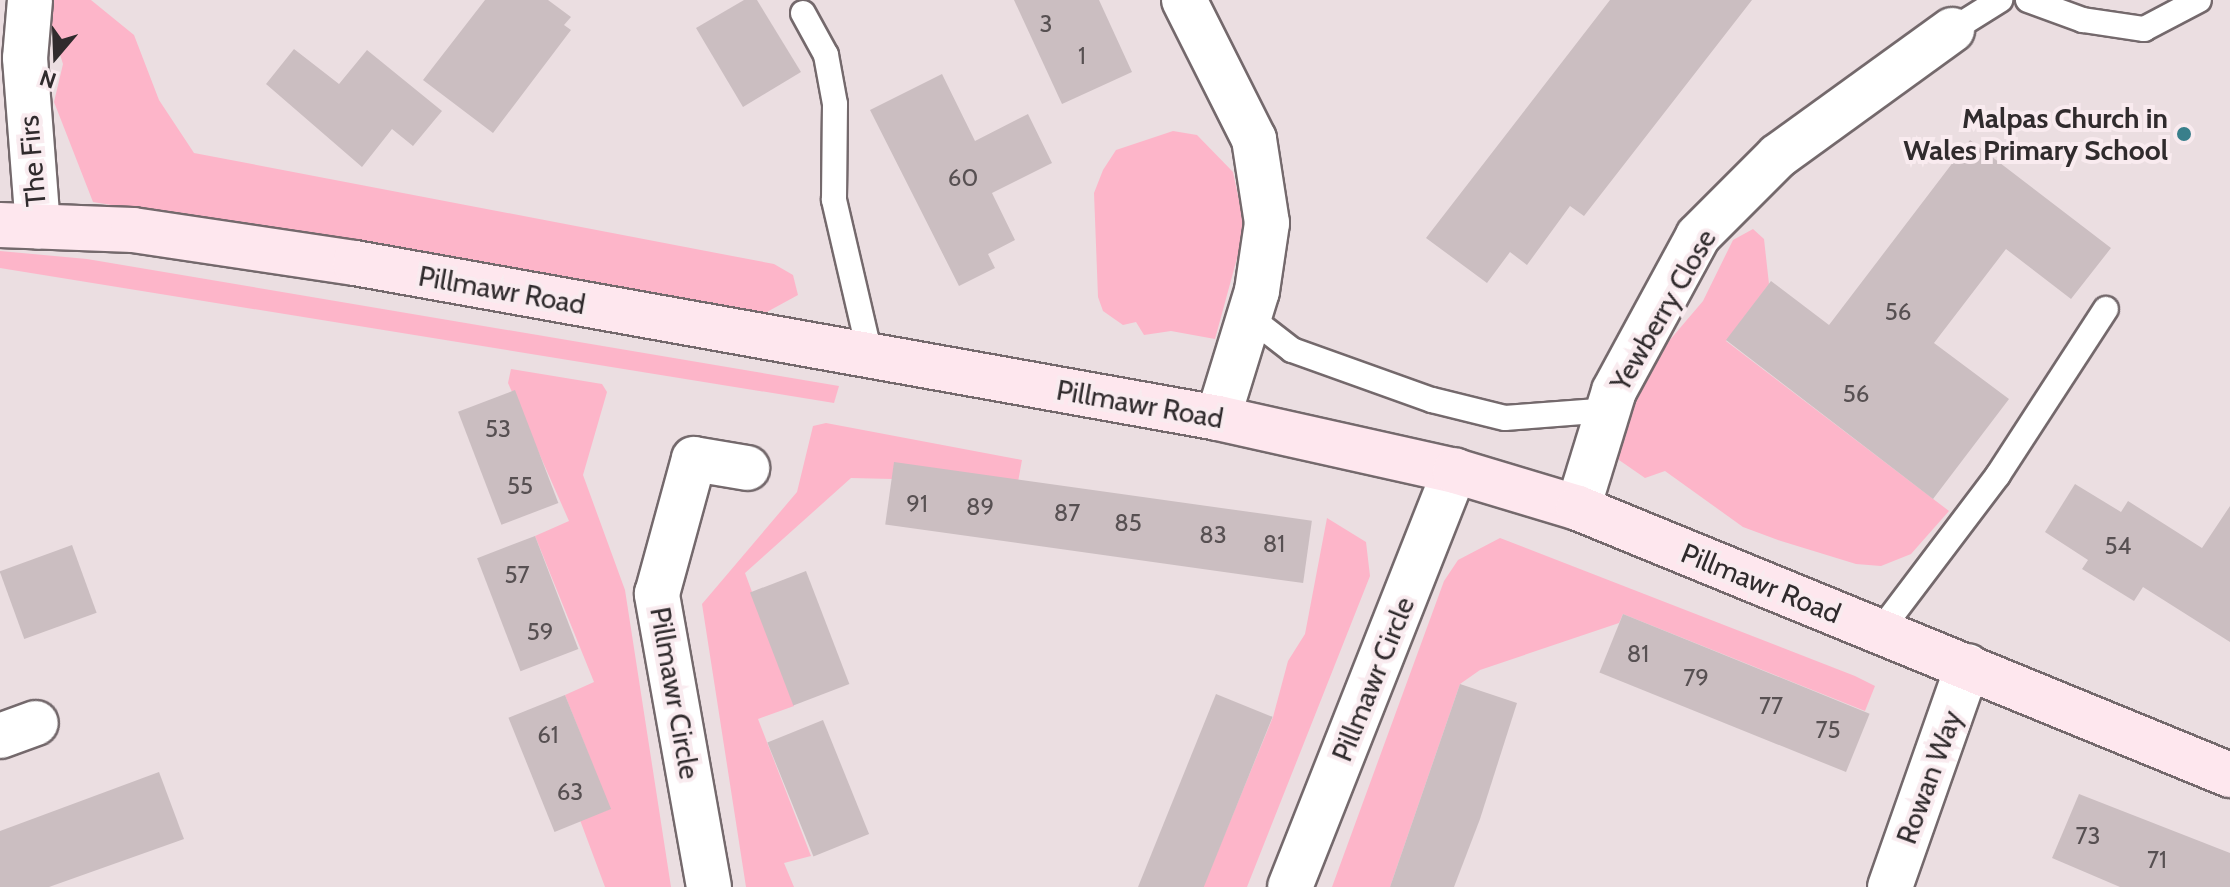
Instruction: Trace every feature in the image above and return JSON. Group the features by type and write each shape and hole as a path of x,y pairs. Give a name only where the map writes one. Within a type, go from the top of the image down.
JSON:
{"street":[{"name":"The Firs","path":"19,225 30,0"},
{"path":"1184,0 1254,139 1267,223 1218,418"},
{"name":"Yewberry Close","path":"1578,508 1608,410 1698,236 1778,156 1952,30"},
{"name":"Pillmawr Road","path":"19,225 133,230 355,263 1218,418 1455,471 1578,508 2230,775"},
{"name":"Pillmawr Circle","path":"709,887 657,594 694,459 747,468"},
{"name":"Pillmawr Circle","path":"1290,887 1455,471"},
{"name":"Rowan Way","path":"1890,887 1968,666"}],"lane":[{"path":"1952,30 2000,0"},
{"path":"2028,0 2083,20 2144,29 2199,0"},
{"path":"803,13 826,55 835,104 834,200 870,355"},
{"path":"1880,631 1998,475 2106,309"},
{"path":"1243,312 1292,350 1432,400 1505,418 1608,410"}],"shaded area":[{"path":"52,0 91,0 134,35 159,100 194,153 774,264 793,275 798,295 765,313 93,202 54,102 63,64 47,14"},
{"path":"1173,131 1197,135 1233,172 1245,229 1215,339 1171,331 1144,335 1136,322 1123,325 1103,311 1098,297 1094,193 1103,170 1116,150"},
{"path":"1753,229 1764,239 1769,284 1726,341 1949,511 1911,554 1881,566 1856,564 1781,541 1743,527 1665,471 1645,478 1619,460 1611,443 1640,375 1703,301 1733,240"},
{"path":"0,251 87,259 839,386 834,403 0,268"},
{"path":"511,369 602,384 607,392 583,475 625,590 671,887 605,887 580,820 610,809 565,695 594,682 535,536 569,521 508,383"},
{"path":"826,423 1022,460 1018,482 851,478 745,573 794,706 758,719 811,856 784,863 794,887 746,887 702,604 797,492 813,426"},
{"path":"1327,518 1366,542 1370,576 1247,887 1203,887 1273,717 1288,661 1305,634"},
{"path":"1500,538 1855,676 1875,686 1865,711 1623,614 1619,623 1480,670 1460,684 1390,887 1332,887 1444,581 1458,560"}],"building":[{"path":"485,0 548,0 571,17 564,25 571,30 493,133 423,80"},
{"path":"744,0 757,0 801,72 743,107 696,28"},
{"path":"1014,0 1099,0 1132,72 1062,104"},
{"path":"1610,0 1752,0 1584,216 1570,206 1527,265 1510,252 1487,283 1426,238"},
{"path":"294,49 339,84 367,50 442,111 413,146 392,129 362,167 266,84"},
{"path":"942,74 975,141 1028,114 1052,163 992,193 1015,240 988,254 995,268 959,286 870,110"},
{"path":"1970,140 2111,248 2071,299 2006,249 1934,343 2009,399 1933,499 1726,340 1771,281 1829,325"},
{"path":"515,390 558,503 501,525 458,412"},
{"path":"894,462 1312,521 1303,583 885,524"},
{"path":"2075,484 2121,512 2128,501 2202,548 2230,506 2230,642 2143,587 2134,601 2082,569 2088,560 2045,532"},
{"path":"535,536 578,649 520,671 477,558"},
{"path":"72,545 97,613 24,639 0,571"},
{"path":"806,571 849,684 793,705 750,593"},
{"path":"1623,614 1870,714 1846,772 1599,672"},
{"path":"1460,684 1517,703 1480,819 1454,887 1390,887"},
{"path":"1216,694 1273,717 1204,887 1138,887"},
{"path":"565,695 611,809 555,832 508,718"},
{"path":"823,720 869,834 813,857 767,742"},
{"path":"159,772 184,839 49,887 0,887 0,831"},
{"path":"2079,794 2230,853 2230,887 2120,887 2052,858"}],"place":[{"name":"Malpas Church in Wales Primary School","path":"2184,134"}]}
